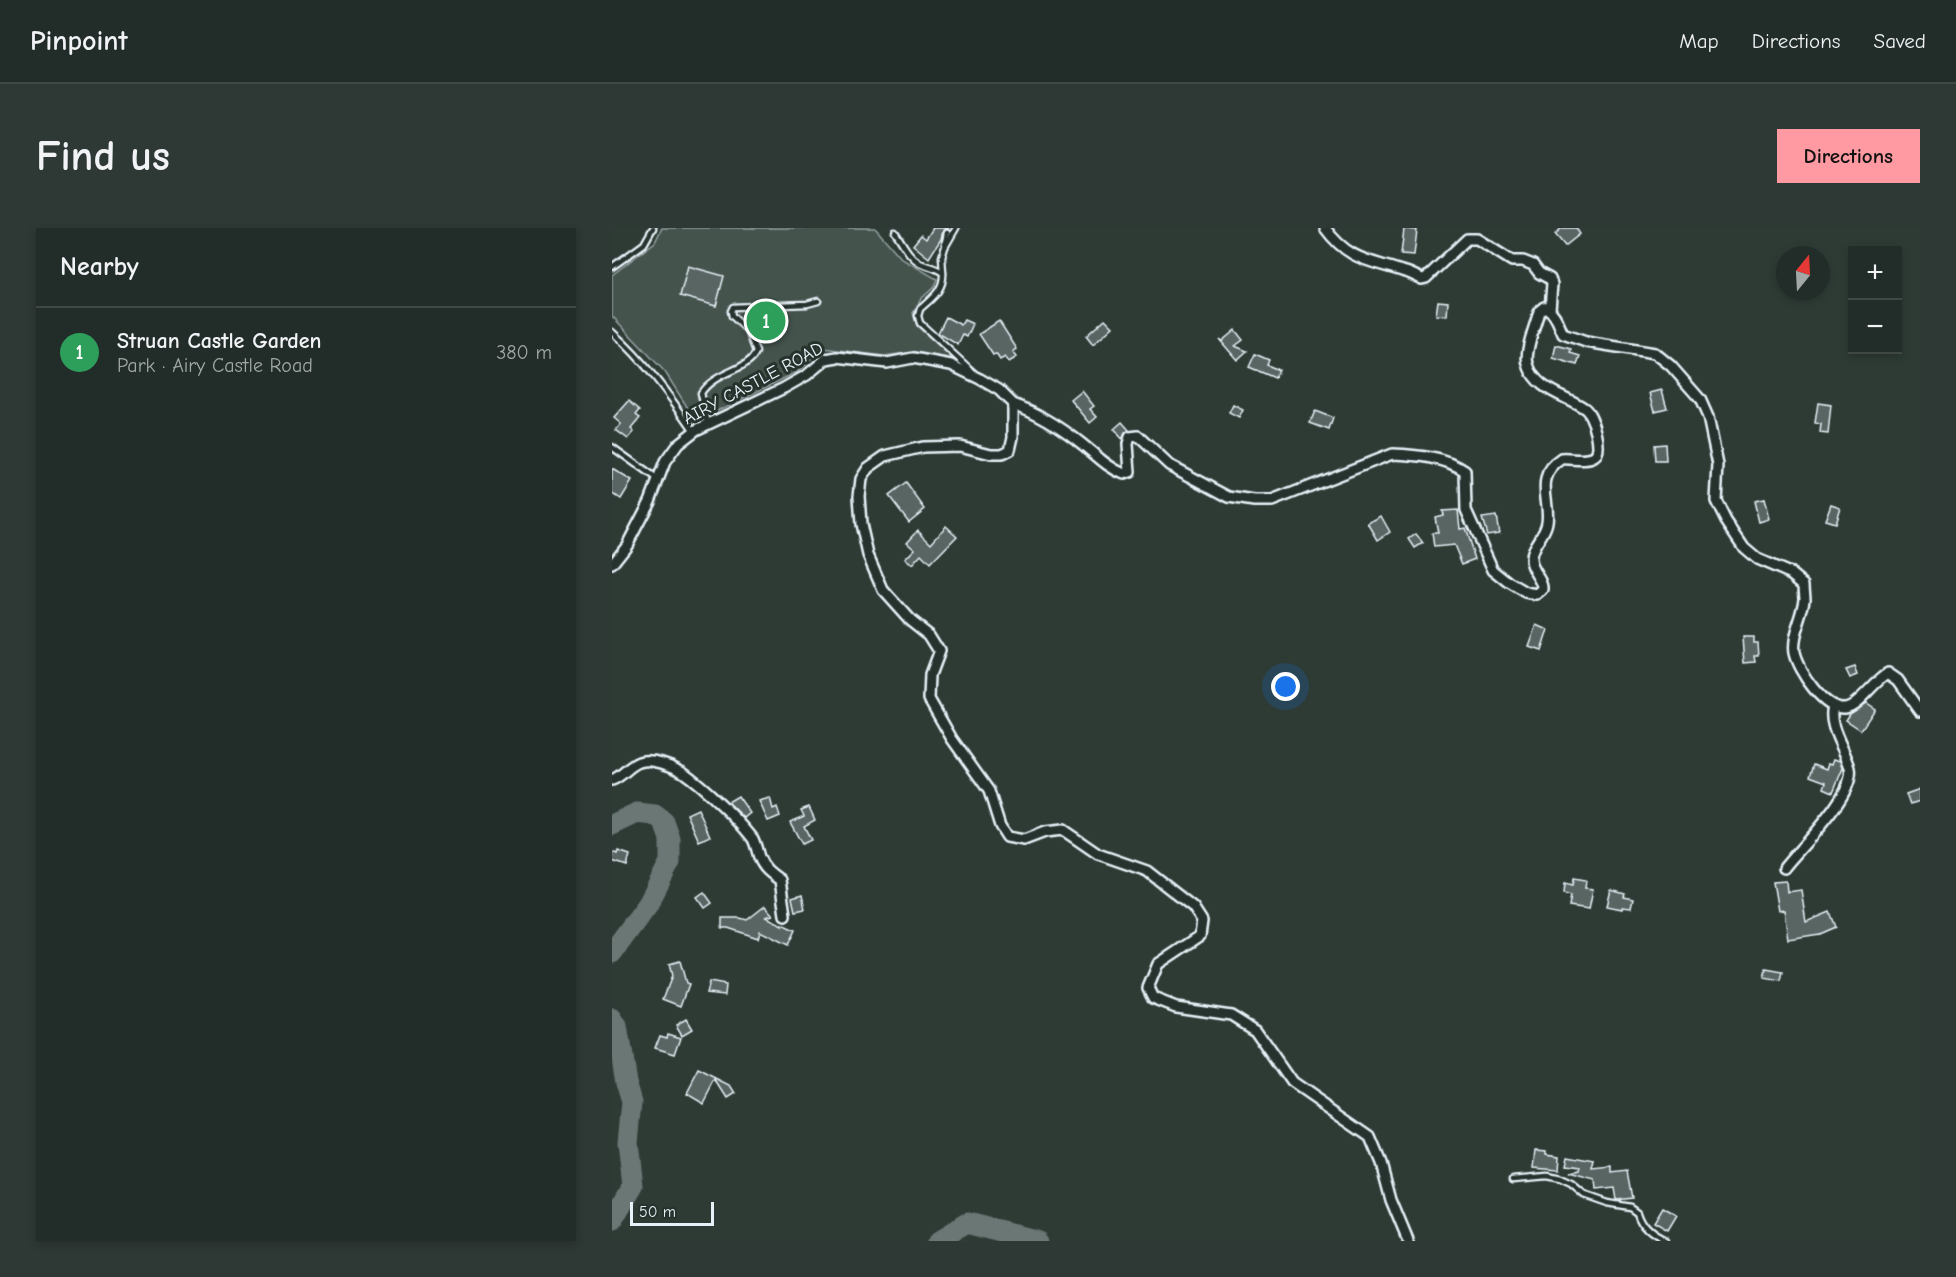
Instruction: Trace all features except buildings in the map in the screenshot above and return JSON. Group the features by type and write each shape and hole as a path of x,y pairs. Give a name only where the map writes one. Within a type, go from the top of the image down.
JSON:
{"street":[{"path":"1325,228 1348,253 1422,279 1426,278 1467,239 1477,239 1512,261 1523,261 1533,265 1539,273 1550,279 1550,309 1563,334 1586,342 1655,353 1671,366 1700,399 1708,417 1718,465 1716,501 1726,521 1744,548 1757,559 1792,574 1804,584 1805,598 1794,653 1821,698 1833,706 1845,708 1853,704 1878,679 1888,674 1898,680 1920,711"},
{"name":"AIRY CASTLE ROAD","path":"612,564 627,545 639,524 665,462 678,444 694,431 784,388 807,375 826,359 837,357 887,363 913,358 951,365 980,379 999,390 1013,404 1027,409 1066,431 1114,471 1124,474 1130,472 1128,444 1130,436 1138,436 1169,465 1237,499 1272,501 1392,454 1412,454 1455,464 1465,471 1466,510 1493,570 1526,593 1537,595 1543,590 1544,585 1533,568 1531,558 1547,522 1545,485 1549,473 1562,459 1586,460 1594,457 1598,452 1593,421 1587,408 1537,381 1527,364 1528,351 1539,311 1544,307 1550,309"},
{"path":"1013,404 1013,437 1010,450 1002,454 991,454 960,446 923,447 885,456 868,468 861,479 858,496 861,524 868,555 883,590 910,620 929,635 939,651 930,675 929,699 952,739 989,791 1000,826 1006,837 1023,840 1045,832 1063,830 1098,854 1147,871 1193,907 1202,921 1200,936 1158,964 1148,988 1153,998 1176,1007 1231,1015 1255,1030 1292,1083 1370,1137 1382,1164 1391,1200 1407,1241"},
{"path":"1784,868 1839,802 1851,778 1850,769 1833,726 1831,711 1833,706"},
{"path":"612,780 631,766 650,761 666,764 682,772 726,810 755,842 763,868 780,880 785,915"}],"lane":[{"path":"612,267 644,244 653,228"},
{"path":"945,247 956,228"},
{"path":"895,232 911,256 918,262 938,268 943,273"},
{"path":"947,233 942,257 941,287 933,299 920,309 918,316 920,323 980,379"},
{"path":"708,424 701,393 725,373 754,358 756,352 748,331 732,316 733,307 807,304 818,301"},
{"path":"612,332 649,370 694,431"},
{"path":"612,447 658,480"},
{"path":"1513,1179 1547,1176 1560,1179 1571,1184 1584,1195 1606,1203 1630,1207 1637,1212 1639,1220 1657,1237 1666,1241"}],"shaded area":[{"path":"662,228 875,228 902,259 937,279 933,288 921,299 913,313 917,326 959,364 906,353 884,356 823,348 814,353 808,363 797,372 696,421 665,372 612,316 612,275 655,242"}],"waterway":[{"path":"612,825 637,813 655,815 664,822 670,839 670,862 648,904 612,953"},
{"path":"612,1019 617,1027 626,1082 632,1102 628,1142 633,1186 612,1221"},
{"path":"937,1241 967,1223 1038,1241"}],"place":[{"name":"Struan Castle Garden","path":"766,321"}]}
